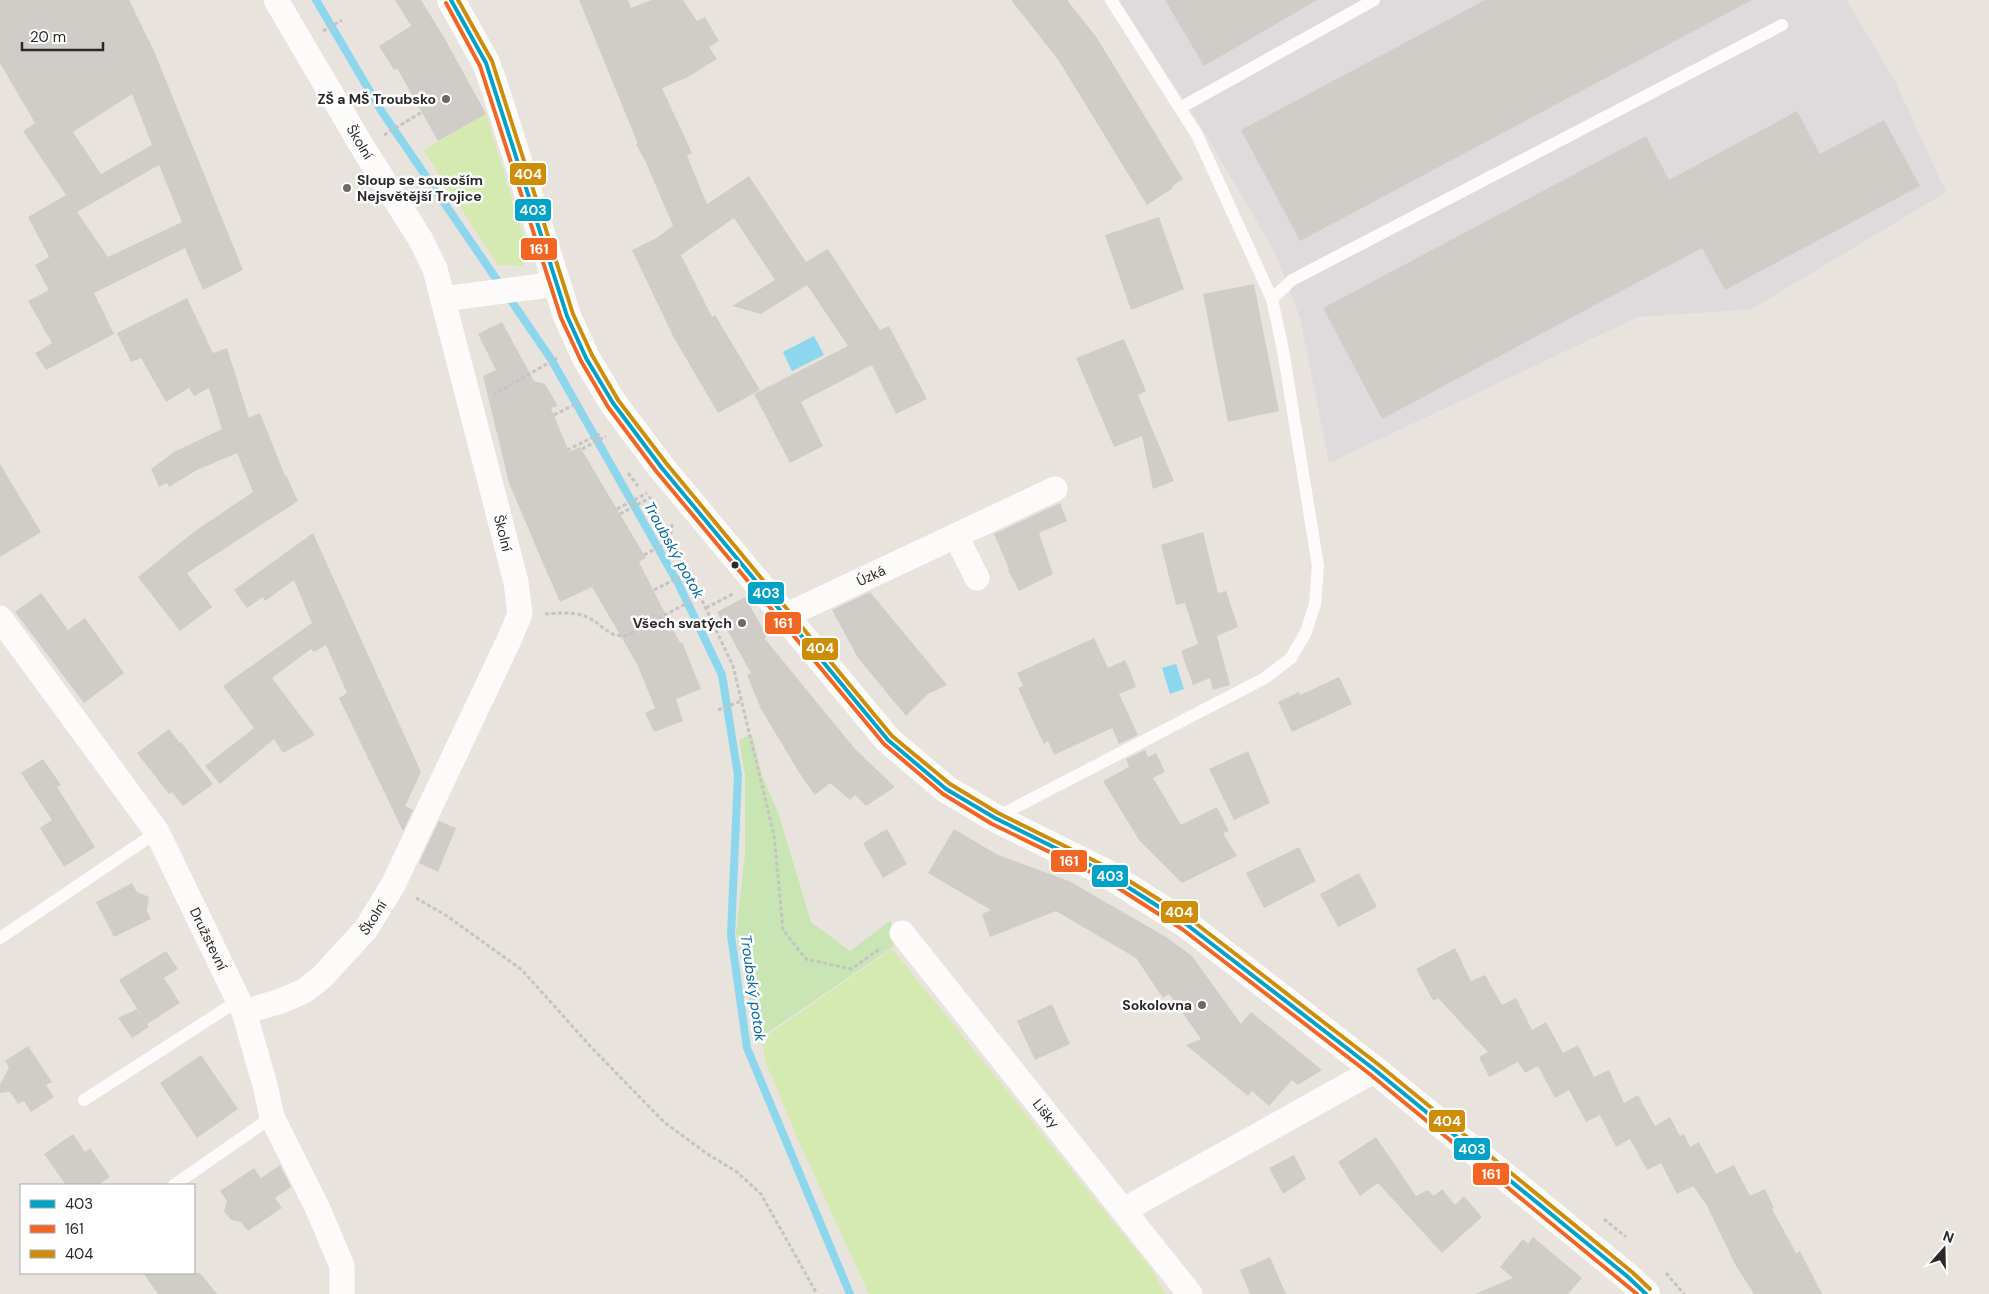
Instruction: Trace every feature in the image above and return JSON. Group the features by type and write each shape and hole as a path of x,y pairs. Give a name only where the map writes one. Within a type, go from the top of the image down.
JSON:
{"street":[{"name":"Školní","path":"241,1006 281,1001 304,991 320,978 366,929 393,885 520,614 516,582 435,269 421,240 363,148 276,0"},
{"path":"451,0 486,63 556,284 567,316 586,358 613,403 661,467 888,740 946,788 995,818 1104,872 1186,924 1375,1070 1628,1277 1646,1294"},
{"path":"443,299 556,284"},
{"name":"Úzká","path":"785,616 1055,489"},
{"path":"956,536 977,578"},
{"name":"Družstevní","path":"0,618 157,832 241,1006 265,1085 272,1117 317,1207 342,1266 342,1294"},
{"name":"Lišky","path":"902,933 1190,1294"},
{"path":"1124,1210 1375,1070"}],"lane":[{"path":"995,818 1264,678 1291,658 1306,632 1315,604 1318,566 1283,350 1272,298 1197,134 1111,0"},
{"path":"1180,108 1374,0"},
{"path":"1272,298 1292,280 1782,25"},
{"path":"0,938 157,832"},
{"path":"84,1100 241,1006"},
{"path":"175,1184 272,1117"}],"path":[{"path":"320,32 342,20"},
{"path":"382,136 422,112"},
{"path":"471,408 564,354"},
{"path":"554,415 587,399"},
{"path":"567,450 604,432"},
{"path":"582,449 606,436"},
{"path":"617,509 647,493"},
{"path":"620,514 651,497"},
{"path":"644,555 670,541"},
{"path":"654,590 687,573"},
{"path":"706,608 735,593"},
{"path":"520,614 570,613 588,617 612,634 620,637 628,635 700,596 732,666 742,701 774,836 783,930 806,958 851,969 902,933"},
{"path":"718,710 742,701"},
{"path":"393,885 447,916 522,970 590,1046 664,1122 706,1153 737,1172 762,1194 816,1294"}],"shaded area":[{"path":"1119,0 1846,0 1894,79 1946,192 1752,309 1638,317 1329,463 1300,318 1275,252 1203,130"}],"green space":[{"path":"486,114 529,254 523,266 498,265 423,150"},
{"path":"748,735 752,735 763,779 778,812 811,922 850,951 891,920 894,946 757,1040 736,932 745,854 745,774 739,741"},
{"path":"892,949 1153,1271 1165,1294 869,1294 799,1142 765,1060 762,1039"}],"water":[{"path":"814,336 824,355 792,371 783,352"},
{"path":"1176,664 1184,689 1170,694 1162,668"}],"building":[{"path":"0,0 129,0 154,51 243,270 203,290 185,248 94,293 114,334 46,370 35,353 52,343 28,301 49,290 35,265 49,257 28,217 66,195 23,131 35,123 0,63","holes":["132,94 152,145 101,174 73,132","159,165 182,222 108,257 77,212"]},
{"name":"ZŠ a MŠ Troubsko","path":"395,0 421,0 445,39 486,114 438,141 397,68 394,70 379,46 411,26"},
{"path":"579,0 628,0 631,8 651,0 683,0 697,21 705,17 719,41 709,47 717,59 686,78 662,88 692,153 687,156 707,204 749,176 806,262 828,249 880,330 889,326 927,399 896,414 872,365 801,402 823,446 790,463 754,394 848,346 807,285 761,314 732,306 775,280 734,218 681,255 712,317 715,315 760,390 718,413 674,338 632,250 655,239 673,226 636,144 638,144"},
{"path":"1011,0 1067,0 1097,38 1183,179 1147,205 1059,61"},
{"path":"1165,0 1317,0 1204,66"},
{"path":"1485,0 1752,0 1300,241 1241,130"},
{"path":"1797,111 1820,154 1884,120 1920,186 1725,290 1702,248 1382,419 1323,308 1646,136 1669,180"},
{"path":"1159,217 1184,289 1131,310 1105,235"},
{"path":"1254,284 1279,411 1228,422 1203,294"},
{"path":"187,298 213,353 227,348 249,418 260,413 285,476 298,501 187,573 212,607 180,631 138,577 195,531 253,492 237,453 197,470 169,487 167,483 159,487 151,469 174,452 222,429 209,388 194,396 189,388 166,402 141,358 131,362 117,333"},
{"path":"502,322 534,381 545,384 558,406 551,408 569,452 580,447 646,558 639,562 680,643 682,642 701,689 676,699 683,721 654,732 645,713 655,708 637,664 592,587 560,602 509,483 483,376 496,370 478,334"},
{"path":"1124,339 1146,391 1138,395 1174,481 1153,489 1142,436 1114,447 1076,358"},
{"path":"0,464 41,532 0,557"},
{"path":"1060,503 1067,521 1039,533 1053,574 1019,591 1008,570 994,534"},
{"path":"1203,532 1218,593 1226,591 1238,627 1217,636 1230,685 1213,690 1210,678 1193,685 1181,651 1198,644 1185,603 1176,605 1161,545"},
{"path":"313,533 421,772 405,806 413,810 403,831 339,698 347,693 326,645 314,652 311,649 272,678 315,735 283,753 274,739 220,784 205,766 254,728 223,686 312,623 294,580 265,601 263,597 247,608 234,590"},
{"path":"870,592 947,685 928,694 906,716 858,658 832,610"},
{"path":"41,593 68,630 85,618 124,673 84,703 15,612"},
{"path":"745,597 766,634 765,639 855,749 895,787 866,806 855,795 850,800 830,783 815,795 800,774 761,709 747,675 751,673 717,612"},
{"path":"1094,638 1108,668 1125,660 1131,673 1136,687 1119,694 1138,735 1119,744 1112,728 1054,755 1048,741 1044,744 1031,717 1018,688 1023,686 1017,673"},
{"path":"1339,677 1352,704 1292,732 1278,702 1299,692 1300,695"},
{"path":"169,729 213,784 183,806 172,792 169,794 137,753"},
{"path":"1145,750 1148,757 1156,753 1165,772 1153,778 1181,825 1217,807 1229,831 1223,833 1237,856 1182,883 1139,840 1103,781 1129,767 1126,759"},
{"path":"1248,751 1270,803 1234,820 1209,769"},
{"path":"43,759 61,785 57,787 95,847 64,867 40,828 52,820 21,773"},
{"path":"439,821 456,828 438,872 419,863"},
{"path":"887,829 907,864 883,878 863,843"},
{"path":"954,829 998,855 1069,881 1166,937 1192,956 1241,1024 1251,1012 1322,1070 1298,1085 1292,1080 1269,1106 1252,1091 1248,1096 1186,1045 1201,1039 1169,994 1163,998 1136,958 1056,911 990,937 982,914 991,910 928,873"},
{"path":"1299,847 1316,881 1264,908 1246,873"},
{"path":"1359,873 1377,907 1338,927 1320,894"},
{"path":"132,883 137,892 149,897 147,911 151,919 114,937 96,902"},
{"path":"1455,948 1471,981 1485,975 1502,1005 1516,998 1532,1030 1546,1022 1563,1053 1578,1045 1594,1077 1609,1070 1624,1103 1638,1095 1655,1126 1670,1117 1680,1136 1684,1134 1690,1147 1699,1142 1716,1174 1734,1165 1750,1196 1765,1189 1774,1208 1772,1209 1796,1253 1800,1251 1822,1294 1754,1294 1736,1266 1706,1204 1693,1186 1677,1194 1661,1163 1647,1170 1630,1139 1616,1147 1600,1115 1586,1122 1569,1090 1555,1098 1538,1066 1525,1073 1518,1062 1489,1077 1479,1057 1488,1052 1438,998 1433,1001 1416,969"},
{"path":"166,951 178,969 164,978 180,1003 147,1024 119,980"},
{"path":"1052,1004 1070,1044 1035,1060 1017,1021"},
{"path":"137,1009 149,1027 132,1038 118,1018"},
{"path":"28,1046 52,1082 46,1085 54,1097 31,1112 24,1101 18,1104 10,1092 0,1093 0,1085 9,1067 5,1061"},
{"path":"201,1055 238,1109 197,1138 160,1083"},
{"path":"73,1134 85,1152 90,1148 110,1177 100,1184 65,1184 44,1154"},
{"path":"1376,1137 1416,1196 1428,1190 1434,1196 1442,1189 1455,1205 1464,1196 1482,1217 1442,1253 1378,1183 1360,1196 1338,1162"},
{"path":"1294,1155 1306,1179 1283,1194 1269,1168"},
{"path":"280,1165 291,1187 275,1198 282,1208 248,1231 241,1222 231,1220 224,1211 227,1201 220,1191 254,1168 261,1178"},
{"path":"1533,1237 1582,1278 1568,1294 1475,1294 1513,1278 1500,1267 1523,1239 1528,1244"},
{"path":"1270,1257 1286,1294 1250,1294 1240,1270"},
{"path":"200,1273 217,1294 158,1294 144,1274"}],"waterway":[{"name":"Troubský potok","path":"316,0 382,112 551,359 679,585 722,675 738,775 731,935 747,1048 850,1294"}],"transit line":[{"name":"403","path":"451,0 486,63 567,316 586,358 613,403 661,467 888,740 946,789 995,818 1104,872 1186,924 1375,1070 1628,1277 1646,1294"},
{"name":"404","path":"458,0 492,61 573,314 592,355 618,400 666,463 892,736 950,784 998,813 1107,867 1190,919 1379,1065 1632,1272 1650,1289"},
{"name":"161","path":"446,3 480,66 561,318 581,361 608,407 656,471 884,744 943,794 992,824 1101,877 1182,929 1371,1075 1637,1294"}],"place":[{"name":"ZŠ a MŠ Troubsko","path":"446,99"},
{"name":"Sloup se sousoším Nejsvětější Trojice","path":"347,188"},
{"name":"Všech svatých","path":"742,623"},
{"name":"Sokolovna","path":"1202,1005"}]}
